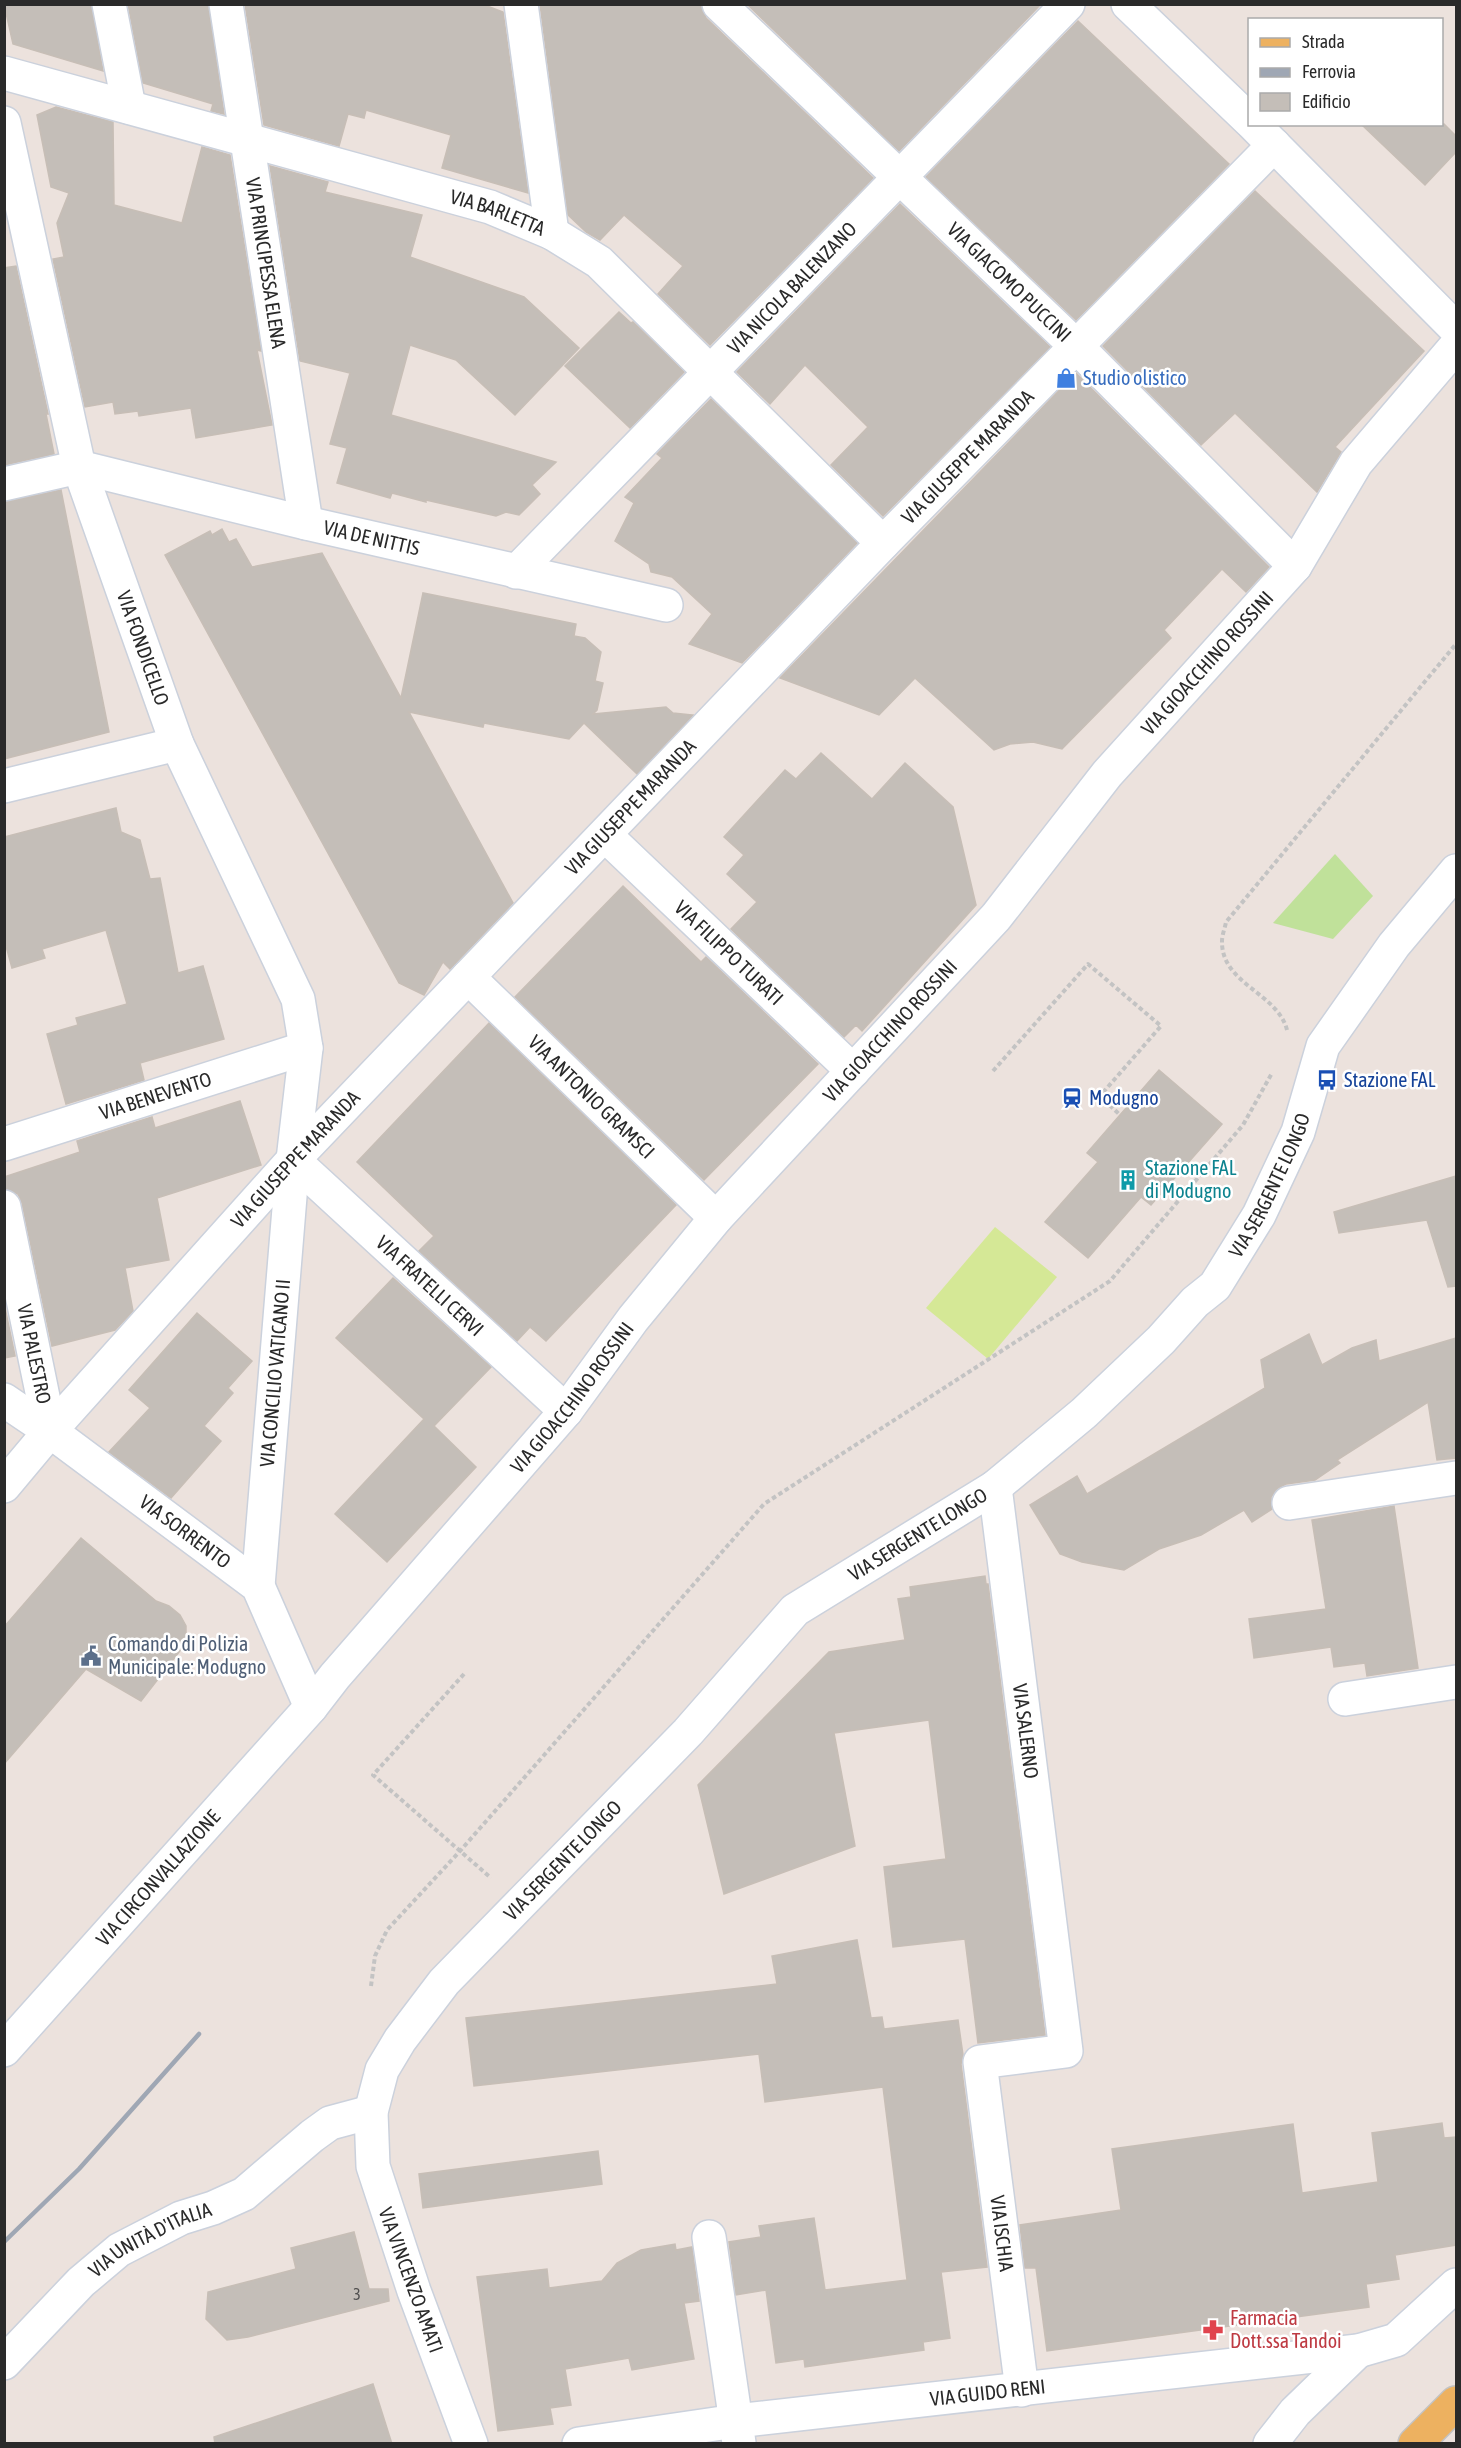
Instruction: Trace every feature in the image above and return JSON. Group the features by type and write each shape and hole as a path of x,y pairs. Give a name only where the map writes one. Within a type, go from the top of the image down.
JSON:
{"main road":[{"path":"1415,2443 1456,2403"}],"street":[{"path":"109,4 129,106"},
{"name":"VIA PRINCIPESSA ELENA","path":"226,4 306,523"},
{"path":"522,4 552,233"},
{"name":"VIA GIACOMO PUCCINI","path":"719,4 1077,347 1295,566"},
{"name":"VIA NICOLA BALENZANO","path":"516,572 1068,4"},
{"path":"1128,4 1248,119"},
{"name":"VIA BARLETTA","path":"4,73 490,207 552,233 599,262 883,543"},
{"name":"VIA FONDICELLO","path":"4,123 14,219 79,467 177,744 298,999 306,1048 292,1160"},
{"path":"1263,135 1456,329"},
{"name":"VIA GIUSEPPE MARANDA","path":"4,1486 50,1431 292,1160 883,543 1077,347 1263,135"},
{"name":"VIA GIOACCHINO ROSSINI","path":"311,1707 335,1676 566,1411 633,1319 716,1218 996,917 1107,774 1295,566 1356,463 1456,346"},
{"path":"4,484 79,467"},
{"name":"VIA DE NITTIS","path":"79,467 306,523 666,605"},
{"path":"4,786 177,744"},
{"name":"VIA FILIPPO TURATI","path":"605,835 854,1071"},
{"name":"VIA SERGENTE LONGO","path":"371,2112 382,2070 400,2040 444,1983 688,1732 795,1610 995,1486 1084,1413 1161,1340 1195,1302 1215,1286 1259,1215 1298,1132 1323,1046 1394,945 1456,871"},
{"name":"VIA ANTONIO GRAMSCI","path":"468,977 716,1218"},
{"name":"VIA BENEVENTO","path":"4,1144 306,1048"},
{"name":"VIA FRATELLI CERVI","path":"292,1160 566,1411"},
{"name":"VIA CONCILIO VATICANO II","path":"258,1586 292,1160"},
{"name":"VIA PALESTRO","path":"4,1207 50,1431"},
{"name":"VIA SORRENTO","path":"4,1400 50,1431 258,1586 311,1707"},
{"path":"1289,1503 1456,1478"},
{"name":"VIA SALERNO","path":"982,2077 980,2062 1066,2051 995,1486"},
{"path":"1345,1700 1455,1689"},
{"name":"VIA CIRCONVALLAZIONE","path":"4,2050 311,1707"},
{"name":"VIA ISCHIA","path":"982,2077 1022,2390"},
{"name":"VIA UNITÀ D'ITALIA","path":"4,2363 81,2282 119,2250 181,2218 244,2194 330,2123 371,2112"},
{"name":"VIA VINCENZO AMATI","path":"371,2112 373,2166 386,2212 471,2444"},
{"path":"709,2237 737,2432"},
{"name":"VIA GUIDO RENI","path":"579,2444 737,2432 1022,2390 1358,2351 1396,2340 1456,2285"},
{"path":"1270,2444 1295,2412 1358,2351"}],"path":[{"path":"1287,1037 1287,1028 1279,1011 1237,976 1227,961 1222,942 1226,922 1456,644"},
{"path":"993,1071 1088,964 1161,1026 1100,1096 1120,1115"},
{"path":"371,1986 375,1956 387,1930 460,1851 764,1504 1110,1281 1243,1125 1276,1066"},
{"path":"464,1674 373,1775 495,1882"}],"green space":[{"path":"1335,854 1373,896 1333,939 1273,923"},
{"path":"995,1227 1057,1277 988,1359 926,1308"}],"building":[{"path":"4,4 91,4 103,71 13,44"},
{"path":"128,4 208,4 224,114 211,111 213,104 143,83"},
{"path":"245,4 482,4 503,12 528,193 442,168 451,135 366,110 364,118 348,114 339,146 264,125"},
{"path":"540,4 701,4 706,18 873,178 710,345 658,294 683,266 624,215 600,240 586,232 568,215"},
{"path":"747,4 1041,4 899,151"},
{"path":"1078,21 1229,164 1076,320 926,177"},
{"path":"56,107 113,122 114,205 182,223 202,147 230,155 261,351 257,350 272,425 196,438 191,408 139,416 138,411 115,414 113,402 85,407 53,259 64,257 57,223 69,193 51,187 37,115"},
{"path":"1444,124 1456,136 1456,152 1425,185 1363,126 1443,126"},
{"path":"270,166 328,182 325,192 422,215 410,257 524,297 579,348 515,415 456,360 410,345 391,415 556,462 532,485 540,494 519,515 506,512 496,516 392,493 390,498 337,483 347,448 330,444 350,373 300,361"},
{"path":"1255,191 1424,351 1335,447 1341,452 1317,492 1235,413 1201,445 1103,346"},
{"path":"900,204 1050,347 883,516 831,465 868,427 805,365 770,404 737,372"},
{"path":"16,266 48,414 46,414 54,454 4,465 4,268"},
{"path":"619,312 631,323 633,322 684,372 630,428 565,366"},
{"path":"1076,373 1269,567 1246,592 1222,569 1164,630 1171,638 1062,749 1033,742 1010,744 994,750 915,678 879,715 780,678"},
{"path":"711,399 857,543 742,663 689,644 712,614 672,577 651,572 649,564 615,541 634,503 625,497 662,458 657,454"},
{"path":"61,490 109,732 4,759 4,502"},
{"path":"222,529 229,542 236,539 252,567 322,553 401,698 423,593 576,624 574,636 585,638 601,652 595,681 603,683 597,710 593,714 666,707 673,713 693,715 637,774 584,723 569,739 484,723 483,727 409,712 513,903 450,969 443,962 424,995 399,983 165,555 210,531 212,535"},
{"path":"821,753 872,799 905,763 953,807 976,905 862,1031 856,1025 844,1037 731,929 757,902 727,874 744,855 724,837 785,770 796,779"},
{"path":"116,808 121,832 140,840 150,879 160,878 178,973 203,966 224,1039 140,1063 144,1080 66,1104 47,1034 78,1025 76,1018 127,1004 106,930 42,949 45,958 12,968 4,939 4,837"},
{"path":"623,886 701,962 706,957 818,1064 704,1180 515,997"},
{"path":"489,1023 676,1205 546,1341 530,1327 517,1341 419,1251 434,1236 357,1162"},
{"name":"Stazione FAL di Modugno","path":"1159,1070 1222,1124 1151,1205 1141,1197 1088,1258 1045,1222 1098,1162 1087,1153"},
{"path":"240,1101 261,1165 157,1198 169,1260 125,1268 133,1311 115,1330 52,1346 22,1203 18,1194 4,1189 4,1177 80,1152 77,1141 152,1117 155,1128"},
{"path":"1456,1176 1456,1286 1448,1287 1427,1220 1339,1233 1334,1212"},
{"path":"393,1278 491,1367 434,1426 476,1467 387,1562 335,1514 424,1419 336,1338"},
{"path":"4,1303 15,1356 4,1358"},
{"path":"197,1313 252,1361 228,1388 233,1393 204,1426 221,1441 171,1498 109,1452 150,1408 129,1390"},
{"path":"1309,1334 1322,1365 1352,1348 1376,1340 1379,1361 1456,1338 1456,1458 1437,1460 1428,1402 1337,1460 1340,1463 1315,1480 1286,1484 1278,1488 1271,1497 1272,1509 1252,1522 1244,1510 1201,1535 1159,1549 1124,1570 1082,1562 1060,1554 1030,1505 1077,1476 1087,1494 1265,1388 1261,1360"},
{"path":"1394,1506 1418,1668 1367,1676 1365,1663 1334,1667 1331,1647 1254,1658 1249,1619 1326,1609 1312,1520"},
{"name":"Comando di Polizia Municipale: Modugno","path":"81,1538 156,1601 169,1606 180,1615 186,1626 186,1643 141,1701 86,1669 4,1764 4,1627"},
{"path":"985,1576 986,1584 988,1584 1045,2035 978,2043 965,1939 893,1947 884,1867 946,1859 929,1720 834,1733 855,1846 724,1894 698,1785 829,1652 905,1640 898,1599 911,1597 910,1587"},
{"path":"857,1940 871,2018 882,2017 884,2029 958,2020 963,2055 961,2064 987,2267 941,2272 950,2338 923,2342 924,2350 805,2367 804,2359 776,2363 766,2290 736,2295 729,2242 761,2237 759,2226 814,2218 825,2290 907,2280 883,2087 765,2102 759,2054 474,2086 466,2018 777,1984 772,1956"},
{"path":"1442,2123 1444,2138 1456,2137 1456,2245 1395,2255 1399,2279 1366,2284 1369,2307 1047,2351 1036,2268 1025,2268 1020,2225 1121,2210 1112,2149 1293,2124 1302,2193 1378,2182 1372,2133"},
{"path":"598,2151 602,2184 423,2208 419,2174"},
{"path":"354,2232 369,2289 388,2289 389,2301 248,2337 227,2340 206,2319 208,2292 296,2269 291,2248"},
{"path":"675,2244 676,2250 692,2247 699,2301 684,2303 694,2359 632,2370 629,2358 565,2369 571,2405 550,2408 553,2424 498,2431 477,2277 547,2269 549,2288 602,2281 617,2263 641,2250"},
{"path":"373,2384 392,2444 215,2444 214,2437"}],"railway":[{"path":"4,2242 79,2169 199,2034"}],"place":[{"name":"Studio olistico","path":"1066,378"},
{"name":"Stazione FAL","path":"1327,1080"},
{"name":"Modugno","path":"1072,1098"},
{"name":"Stazione FAL di Modugno","path":"1128,1180"},
{"name":"Comando di Polizia Municipale: Modugno","path":"91,1656"},
{"name":"Farmacia Dott.ssa Tandoi","path":"1213,2330"}]}
